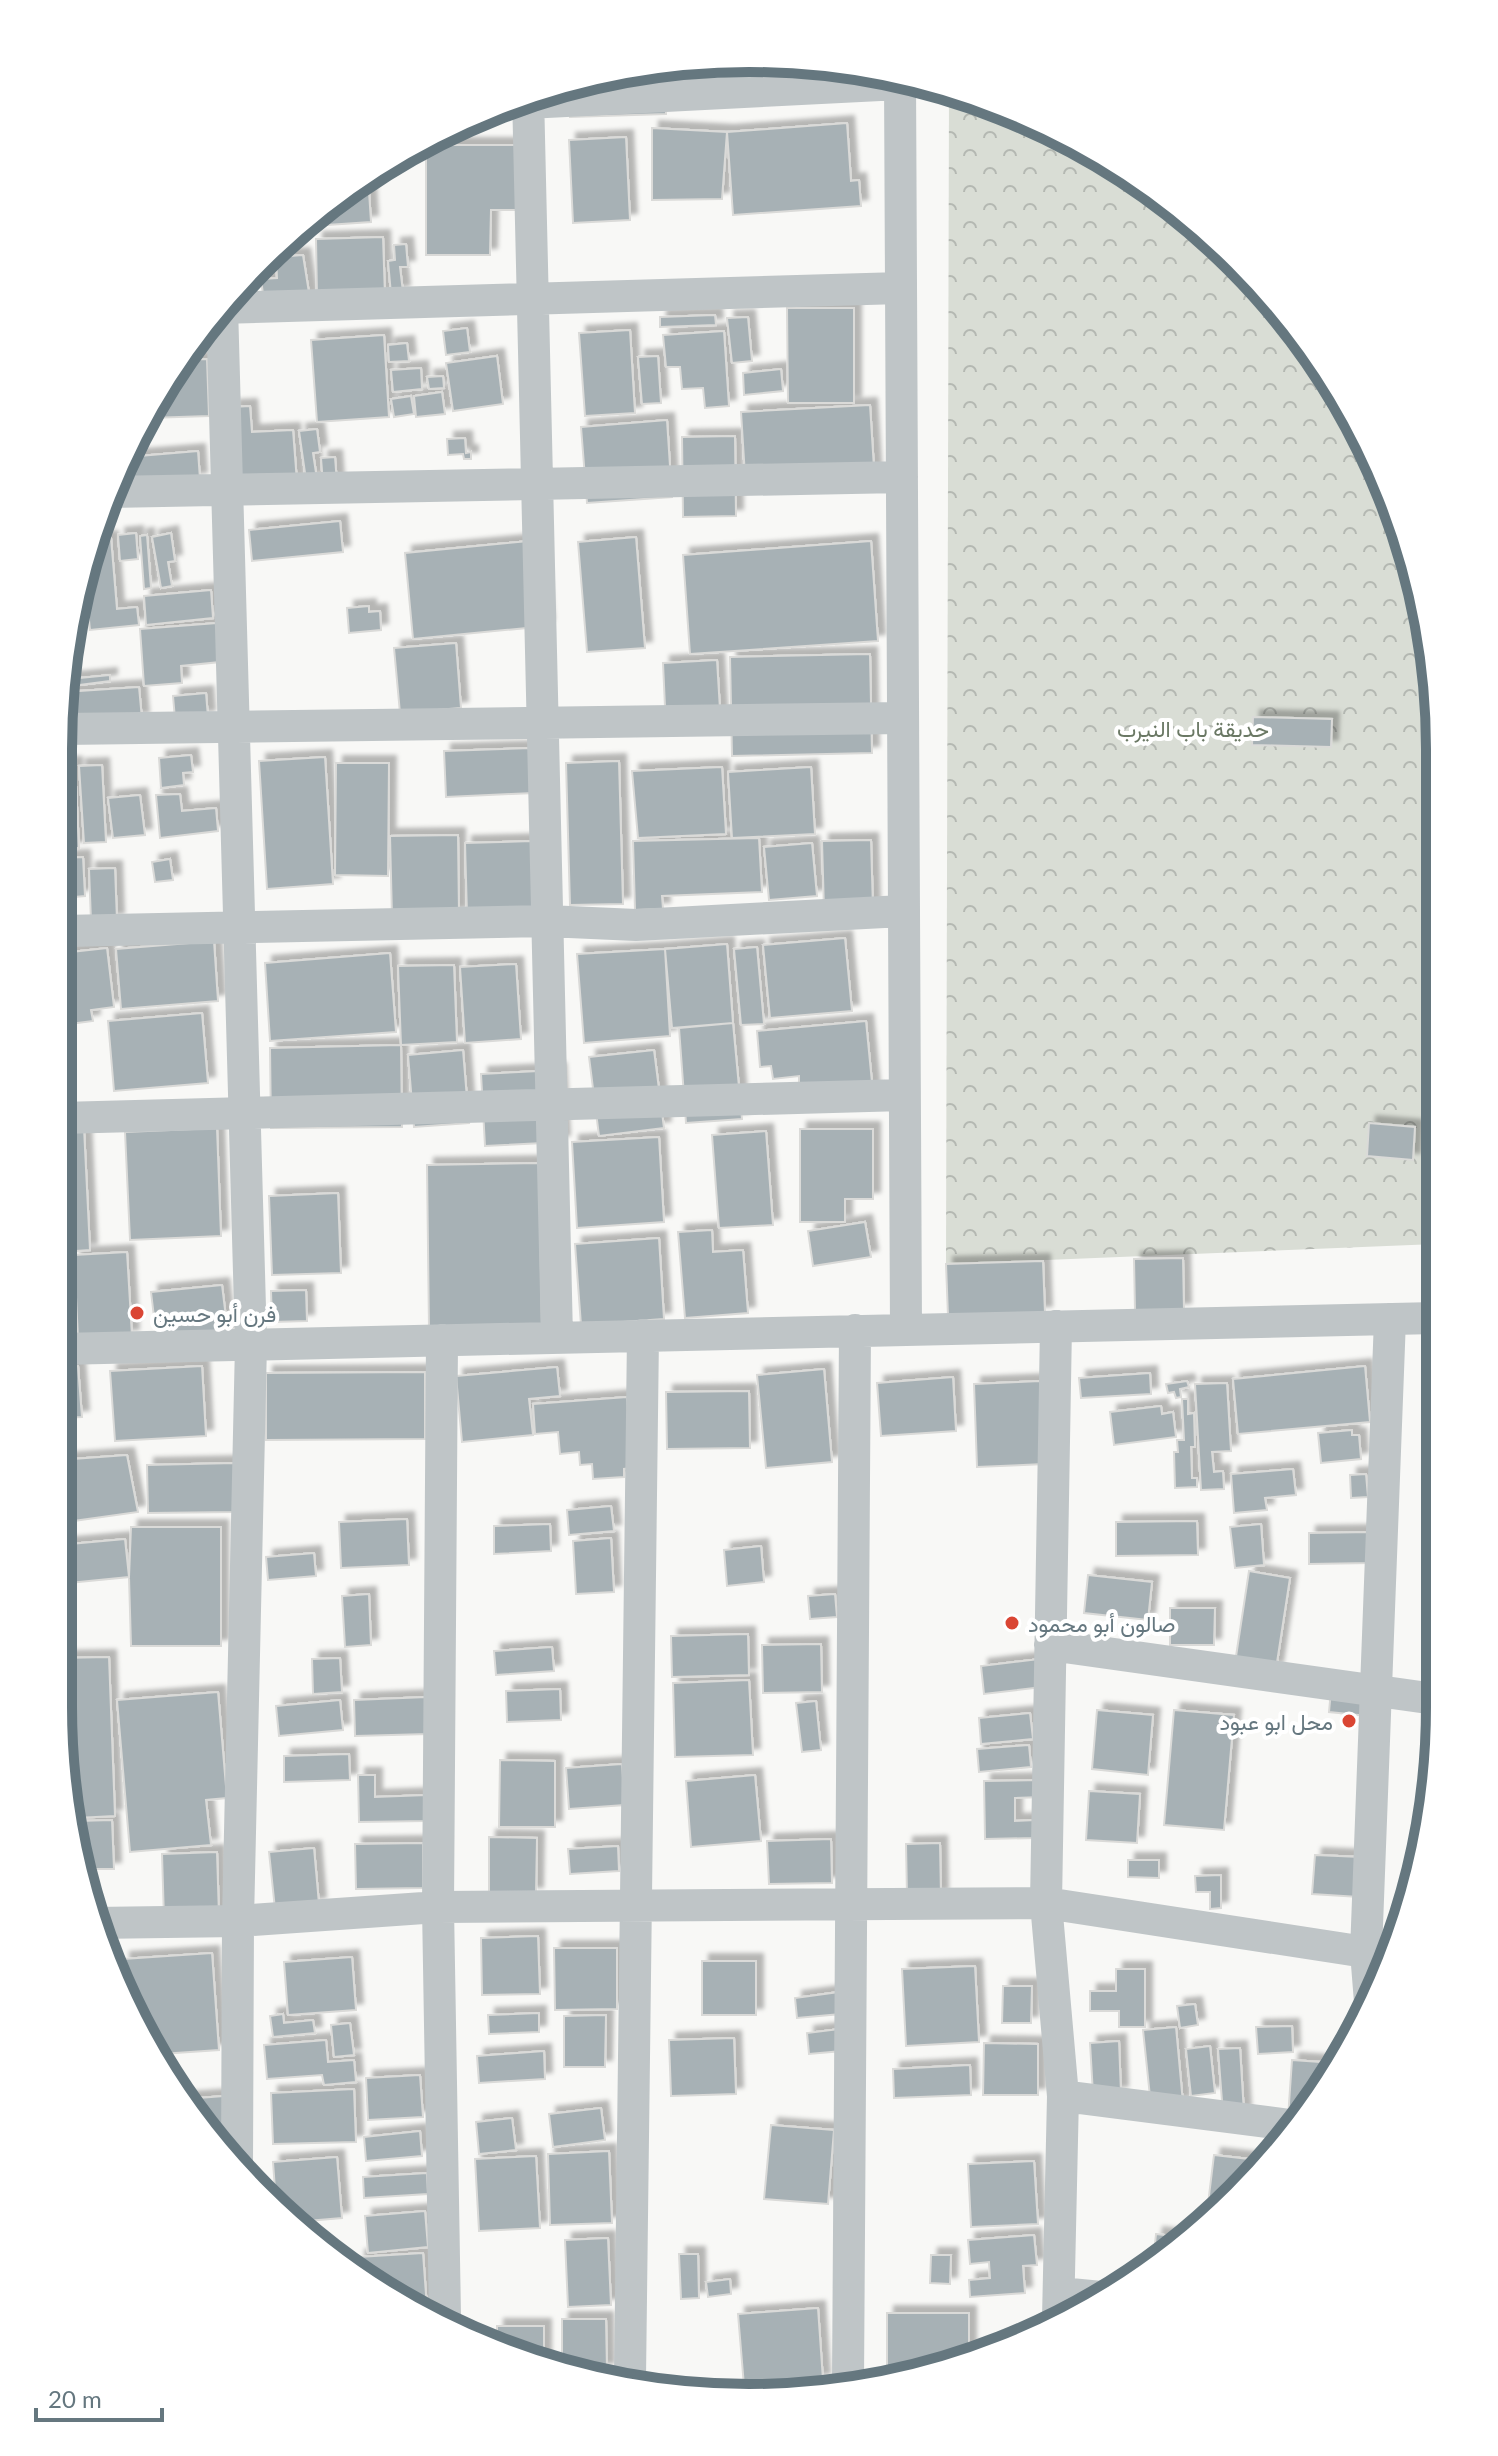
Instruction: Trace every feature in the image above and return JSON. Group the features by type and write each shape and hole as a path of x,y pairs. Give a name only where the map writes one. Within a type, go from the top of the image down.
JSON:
{"street":[{"path":"562,99 863,82"},
{"path":"900,89 906,1329"},
{"path":"522,112 533,299 557,1337"},
{"path":"237,307 901,288"},
{"path":"222,325 251,1344 238,1921 237,2149"},
{"path":"123,492 902,477"},
{"path":"72,729 903,718"},
{"path":"72,931 547,921 636,925 903,911"},
{"path":"72,1118 904,1095"},
{"path":"72,1349 1426,1318"},
{"path":"1379,1953 1376,1691 1390,1319"},
{"path":"1056,1326 1046,1903 1063,2096 1059,2306"},
{"path":"848,2376 855,1330"},
{"path":"630,2373 643,1335"},
{"path":"442,1340 438,1907 445,2311"},
{"path":"1050,1645 1426,1698"},
{"path":"107,1923 238,1921 438,1907 1046,1903 1379,1954"},
{"path":"1063,2096 1282,2124"}],"green space":[{"name":"حديقة باب النيرب","path":"949,103 1008,124 1088,163 1161,212 1228,270 1286,337 1312,373 1356,450 1374,490 1403,574 1413,617 1425,705 1426,1244 946,1264"}],"building":[{"path":"665,78 666,114 570,117 569,96"},
{"path":"847,123 851,181 859,180 861,206 733,215 727,132"},
{"path":"652,128 727,132 722,199 652,200"},
{"path":"626,137 630,220 573,223 569,140"},
{"path":"444,145 524,145 524,210 491,210 490,255 426,255 426,155"},
{"path":"369,189 371,222 321,225"},
{"path":"383,237 385,296 317,297 316,239"},
{"path":"406,244 408,267 400,267 403,292 391,294 388,261 395,260 394,245"},
{"path":"303,255 310,299 264,302 261,280 277,278 276,264 285,256"},
{"path":"787,308 854,308 854,403 788,403"},
{"path":"715,315 716,325 660,327 660,317"},
{"path":"748,317 752,361 732,363 727,318"},
{"path":"467,328 470,352 446,355 443,331"},
{"path":"630,330 635,413 585,416 579,333"},
{"path":"724,331 729,406 705,408 703,388 682,389 680,367 666,367 663,335"},
{"path":"384,335 389,417 317,422 311,340"},
{"path":"407,343 409,361 389,362 388,345"},
{"path":"497,356 503,404 453,411 446,363"},
{"path":"658,356 661,403 642,404 638,357"},
{"path":"196,359 207,359 209,416 159,418 186,373"},
{"path":"421,368 422,389 393,392 391,370"},
{"path":"781,369 783,391 744,395 743,373"},
{"path":"443,376 444,388 429,389 427,377"},
{"path":"442,392 445,414 416,417 414,396"},
{"path":"411,396 414,414 394,417 391,399"},
{"path":"870,405 875,484 746,492 741,412"},
{"path":"250,406 252,432 293,430 297,482 238,486 232,407"},
{"path":"667,420 672,497 587,503 581,427"},
{"path":"317,429 320,452 313,453 317,479 306,480 299,431"},
{"path":"735,436 736,516 683,517 682,437"},
{"path":"465,438 466,453 471,452 471,459 464,459 463,454 448,455 447,439"},
{"path":"198,451 200,479 126,485 139,456"},
{"path":"335,457 337,483 323,484 321,458"},
{"path":"340,521 343,552 252,561 249,530"},
{"path":"136,533 138,559 120,561 118,535"},
{"path":"171,533 175,561 168,562 172,586 161,588 152,537"},
{"path":"147,535 151,588 144,589 140,536"},
{"path":"636,537 645,648 587,652 578,542"},
{"path":"111,538 117,609 137,607 139,625 90,630 88,606 106,539"},
{"path":"539,540 547,626 413,639 405,553"},
{"path":"871,541 878,641 690,654 683,555"},
{"path":"211,590 213,618 146,625 144,596"},
{"path":"369,606 369,612 380,611 381,630 349,633 347,608"},
{"path":"217,623 220,662 181,666 182,683 144,686 140,629"},
{"path":"456,643 461,708 400,713 394,648"},
{"path":"870,654 872,753 732,756 730,657"},
{"path":"717,660 721,726 666,729 663,663"},
{"path":"110,675 110,681 75,686 76,678"},
{"path":"139,687 142,719 73,720 75,691"},
{"path":"206,693 208,717 175,719 173,696"},
{"path":"1253,717 1332,719 1331,747 1252,745"},
{"path":"531,748 534,793 446,797 444,751"},
{"path":"191,755 193,772 183,773 184,785 161,788 159,758"},
{"path":"325,757 333,884 267,889 259,761"},
{"path":"619,761 623,904 570,905 566,763"},
{"path":"336,763 389,763 388,876 335,875"},
{"path":"72,764 75,764 79,848 72,848"},
{"path":"102,765 106,842 84,843 79,766"},
{"path":"722,767 726,834 638,838 632,771"},
{"path":"811,767 815,834 732,838 728,772"},
{"path":"180,794 182,811 216,808 218,831 160,838 156,795"},
{"path":"140,795 145,835 113,838 108,798"},
{"path":"458,835 459,914 392,917 390,836"},
{"path":"759,838 762,892 662,896 663,909 635,910 633,841"},
{"path":"871,840 873,909 824,910 822,841"},
{"path":"532,841 534,914 467,915 465,843"},
{"path":"812,843 817,896 769,900 764,847"},
{"path":"83,857 85,896 72,897 72,858"},
{"path":"170,859 173,880 155,882 152,862"},
{"path":"115,868 117,920 91,921 89,869"},
{"path":"845,938 852,1011 770,1018 763,945"},
{"path":"214,941 218,1001 121,1009 116,949"},
{"path":"727,944 733,1023 672,1028 665,949"},
{"path":"757,947 764,1024 741,1025 734,949"},
{"path":"107,948 114,1007 91,1010 93,1021 72,1024 72,952"},
{"path":"665,949 670,1036 584,1043 577,954"},
{"path":"390,953 396,1032 270,1041 265,963"},
{"path":"516,964 521,1039 465,1043 460,967"},
{"path":"454,965 457,1042 401,1045 398,966"},
{"path":"202,1013 208,1083 114,1091 108,1021"},
{"path":"866,1021 874,1103 799,1087 799,1076 773,1079 771,1066 760,1067 757,1031"},
{"path":"733,1023 742,1119 686,1123 679,1028"},
{"path":"401,1045 402,1127 271,1128 270,1048"},
{"path":"463,1050 469,1123 414,1127 408,1055"},
{"path":"654,1050 664,1128 599,1136 589,1057"},
{"path":"559,1070 563,1142 485,1146 481,1074"},
{"path":"1369,1123 1415,1127 1413,1160 1367,1156"},
{"path":"84,1128 90,1250 72,1251 72,1129"},
{"path":"217,1128 221,1236 130,1240 125,1132"},
{"path":"800,1129 873,1129 873,1199 845,1199 845,1222 800,1222"},
{"path":"766,1131 773,1225 719,1228 712,1135"},
{"path":"659,1137 664,1222 577,1228 572,1142"},
{"path":"539,1163 542,1328 429,1330 427,1165"},
{"path":"338,1193 341,1273 272,1275 269,1196"},
{"path":"865,1222 871,1257 813,1266 808,1231"},
{"path":"712,1230 713,1252 743,1250 748,1313 685,1318 678,1232"},
{"path":"659,1238 664,1319 581,1325 575,1244"},
{"path":"127,1252 132,1336 78,1339 74,1255"},
{"path":"1183,1258 1184,1310 1135,1311 1134,1259"},
{"path":"1043,1261 1045,1313 948,1316 946,1264"},
{"path":"222,1285 228,1334 157,1342 151,1292"},
{"path":"306,1290 307,1321 272,1322 271,1291"},
{"path":"78,1366 82,1417 72,1417 72,1367"},
{"path":"202,1366 206,1436 115,1441 110,1371"},
{"path":"1365,1366 1370,1422 1238,1434 1233,1379"},
{"path":"557,1367 560,1396 529,1399 533,1435 462,1442 456,1376"},
{"path":"824,1369 832,1462 766,1468 757,1375"},
{"path":"425,1372 425,1439 266,1440 266,1373"},
{"path":"1150,1373 1151,1394 1081,1398 1079,1378"},
{"path":"953,1377 956,1431 881,1436 877,1383"},
{"path":"1040,1381 1044,1464 977,1467 974,1384"},
{"path":"1187,1381 1189,1387 1180,1389 1181,1397 1176,1398 1174,1392 1168,1393 1166,1384"},
{"path":"1227,1383 1231,1451 1212,1452 1214,1472 1223,1471 1224,1489 1201,1490 1195,1384"},
{"path":"749,1391 750,1448 667,1449 666,1392"},
{"path":"627,1397 632,1468 624,1469 624,1477 593,1479 592,1464 580,1465 579,1452 560,1454 558,1432 535,1434 533,1404"},
{"path":"1182,1399 1188,1399 1188,1414 1194,1413 1192,1478 1197,1478 1197,1487 1175,1488 1174,1452 1178,1452 1177,1440 1184,1440"},
{"path":"1161,1406 1162,1414 1173,1412 1176,1437 1114,1445 1110,1412"},
{"path":"1352,1430 1352,1435 1359,1435 1361,1459 1321,1463 1318,1433"},
{"path":"127,1455 138,1512 72,1521 72,1459"},
{"path":"235,1463 236,1512 148,1513 147,1465"},
{"path":"1293,1469 1296,1495 1265,1498 1267,1510 1234,1513 1231,1474"},
{"path":"1366,1474 1368,1497 1351,1498 1350,1475"},
{"path":"611,1506 614,1531 569,1535 567,1510"},
{"path":"407,1519 409,1565 341,1568 339,1522"},
{"path":"1197,1521 1198,1555 1116,1556 1116,1522"},
{"path":"550,1524 551,1551 494,1554 494,1526"},
{"path":"1261,1524 1264,1565 1235,1568 1230,1527"},
{"path":"131,1527 221,1527 221,1646 131,1646"},
{"path":"1371,1532 1371,1563 1309,1564 1309,1533"},
{"path":"611,1538 614,1592 576,1594 573,1541"},
{"path":"125,1539 129,1577 72,1583 72,1544"},
{"path":"761,1546 764,1582 727,1586 724,1550"},
{"path":"314,1553 316,1576 268,1580 266,1557"},
{"path":"1249,1571 1290,1578 1276,1669 1235,1663"},
{"path":"1088,1575 1152,1582 1148,1620 1084,1613"},
{"path":"369,1594 371,1645 345,1647 342,1596"},
{"path":"835,1594 837,1617 810,1619 808,1596"},
{"path":"1170,1608 1215,1608 1214,1645 1170,1645"},
{"path":"748,1634 749,1675 672,1677 671,1636"},
{"path":"821,1644 822,1692 763,1693 762,1645"},
{"path":"552,1647 554,1671 496,1675 494,1651"},
{"path":"109,1657 115,1816 82,1818 73,1751 72,1658"},
{"path":"340,1658 342,1692 313,1694 312,1659"},
{"path":"1039,1659 1043,1687 984,1694 981,1666"},
{"path":"749,1680 753,1755 675,1757 673,1683"},
{"path":"560,1689 561,1720 507,1722 506,1691"},
{"path":"1331,1690 1370,1694 1368,1716 1329,1712"},
{"path":"218,1692 227,1798 206,1800 211,1845 130,1852 117,1700"},
{"path":"427,1697 428,1734 355,1736 354,1700"},
{"path":"340,1700 343,1730 279,1736 276,1706"},
{"path":"816,1701 821,1750 802,1752 796,1703"},
{"path":"1097,1710 1153,1715 1148,1775 1092,1769"},
{"path":"1174,1710 1234,1715 1224,1830 1164,1825"},
{"path":"1030,1713 1033,1739 981,1744 979,1718"},
{"path":"1029,1745 1031,1767 979,1772 977,1749"},
{"path":"349,1754 350,1780 284,1782 284,1756"},
{"path":"500,1760 555,1761 555,1827 499,1827"},
{"path":"622,1764 625,1805 569,1809 566,1768"},
{"path":"358,1775 375,1775 375,1797 427,1795 427,1821 359,1822"},
{"path":"755,1775 761,1841 691,1847 686,1781"},
{"path":"1041,1780 1042,1797 1015,1798 1015,1821 1036,1820 1036,1838 985,1839 984,1781"},
{"path":"1089,1791 1140,1794 1137,1843 1086,1840"},
{"path":"112,1820 114,1869 92,1869 82,1821"},
{"path":"489,1837 537,1838 536,1894 489,1893"},
{"path":"831,1839 832,1883 769,1884 767,1841"},
{"path":"423,1843 423,1888 356,1889 355,1844"},
{"path":"940,1843 941,1896 907,1896 906,1844"},
{"path":"618,1846 619,1871 570,1874 568,1849"},
{"path":"314,1848 319,1904 275,1909 269,1852"},
{"path":"217,1852 219,1916 164,1919 162,1854"},
{"path":"1315,1855 1361,1857 1359,1897 1312,1894"},
{"path":"1128,1860 1159,1860 1159,1878 1128,1877"},
{"path":"1221,1875 1221,1908 1210,1909 1210,1892 1196,1892 1195,1876"},
{"path":"538,1936 540,1994 482,1995 481,1938"},
{"path":"554,1948 617,1948 617,2009 555,2010"},
{"path":"212,1953 219,2050 168,2054 142,2006 123,1959"},
{"path":"352,1957 356,2010 288,2015 284,1962"},
{"path":"702,1961 756,1961 756,2015 702,2015"},
{"path":"975,1966 979,2042 906,2046 902,1969"},
{"path":"1116,1969 1145,1969 1145,2027 1119,2027 1119,2011 1090,2011 1090,1991 1116,1991"},
{"path":"1003,1986 1032,1986 1031,2023 1002,2023"},
{"path":"839,1992 841,2014 797,2018 795,1998"},
{"path":"1195,2004 1198,2025 1180,2028 1177,2006"},
{"path":"539,2013 539,2032 489,2034 488,2015"},
{"path":"283,2014 284,2023 313,2020 315,2033 273,2037 270,2016"},
{"path":"606,2015 605,2067 564,2067 564,2016"},
{"path":"350,2023 354,2055 334,2057 331,2025"},
{"path":"1292,2026 1293,2052 1258,2054 1256,2027"},
{"path":"1176,2027 1183,2103 1151,2106 1143,2030"},
{"path":"839,2029 842,2051 809,2054 807,2033"},
{"path":"734,2038 736,2094 671,2096 669,2040"},
{"path":"326,2040 328,2062 354,2060 356,2082 324,2085 322,2075 267,2079 264,2045"},
{"path":"1119,2041 1121,2093 1093,2094 1090,2043"},
{"path":"984,2043 1038,2044 1038,2095 983,2095"},
{"path":"1210,2046 1215,2093 1191,2096 1186,2049"},
{"path":"1240,2048 1244,2113 1223,2114 1218,2049"},
{"path":"544,2051 545,2079 479,2083 477,2056"},
{"path":"1292,2060 1325,2062 1312,2083 1288,2116"},
{"path":"970,2065 971,2095 894,2098 893,2069"},
{"path":"420,2075 423,2117 368,2120 366,2078"},
{"path":"354,2089 356,2142 273,2144 271,2093"},
{"path":"224,2096 226,2137 212,2119 197,2098"},
{"path":"601,2108 605,2140 553,2147 549,2114"},
{"path":"512,2118 516,2150 479,2154 476,2122"},
{"path":"771,2125 834,2130 828,2204 764,2199"},
{"path":"420,2131 422,2156 366,2161 364,2137"},
{"path":"609,2151 612,2223 550,2225 548,2154"},
{"path":"1214,2155 1252,2159 1228,2186 1208,2204"},
{"path":"536,2156 540,2228 479,2231 475,2159"},
{"path":"337,2157 342,2218 309,2221 275,2191 273,2162"},
{"path":"1034,2161 1038,2224 971,2227 968,2164"},
{"path":"427,2173 428,2194 364,2198 363,2177"},
{"path":"425,2211 428,2247 368,2253 365,2216"},
{"path":"1156,2234 1171,2236 1161,2244 1154,2249"},
{"path":"1034,2235 1037,2265 1023,2266 1025,2293 970,2297 969,2280 990,2278 989,2262 970,2264 968,2240"},
{"path":"608,2238 611,2305 568,2307 565,2240"},
{"path":"423,2253 427,2302 373,2270 358,2257"},
{"path":"679,2254 698,2254 699,2298 681,2299"},
{"path":"931,2255 951,2255 950,2284 930,2283"},
{"path":"730,2279 731,2294 708,2297 706,2282"},
{"path":"818,2308 823,2380 744,2384 738,2314"},
{"path":"887,2313 969,2313 969,2347 887,2370"},
{"path":"562,2319 606,2319 607,2369 562,2357"},
{"path":"497,2326 544,2326 544,2352 531,2348 497,2335"}],"place":[{"name":"فرن أبو حسين","path":"137,1313"},
{"name":"صالون أبو محمود","path":"1012,1623"},
{"name":"محل ابو عبود","path":"1349,1721"}]}
